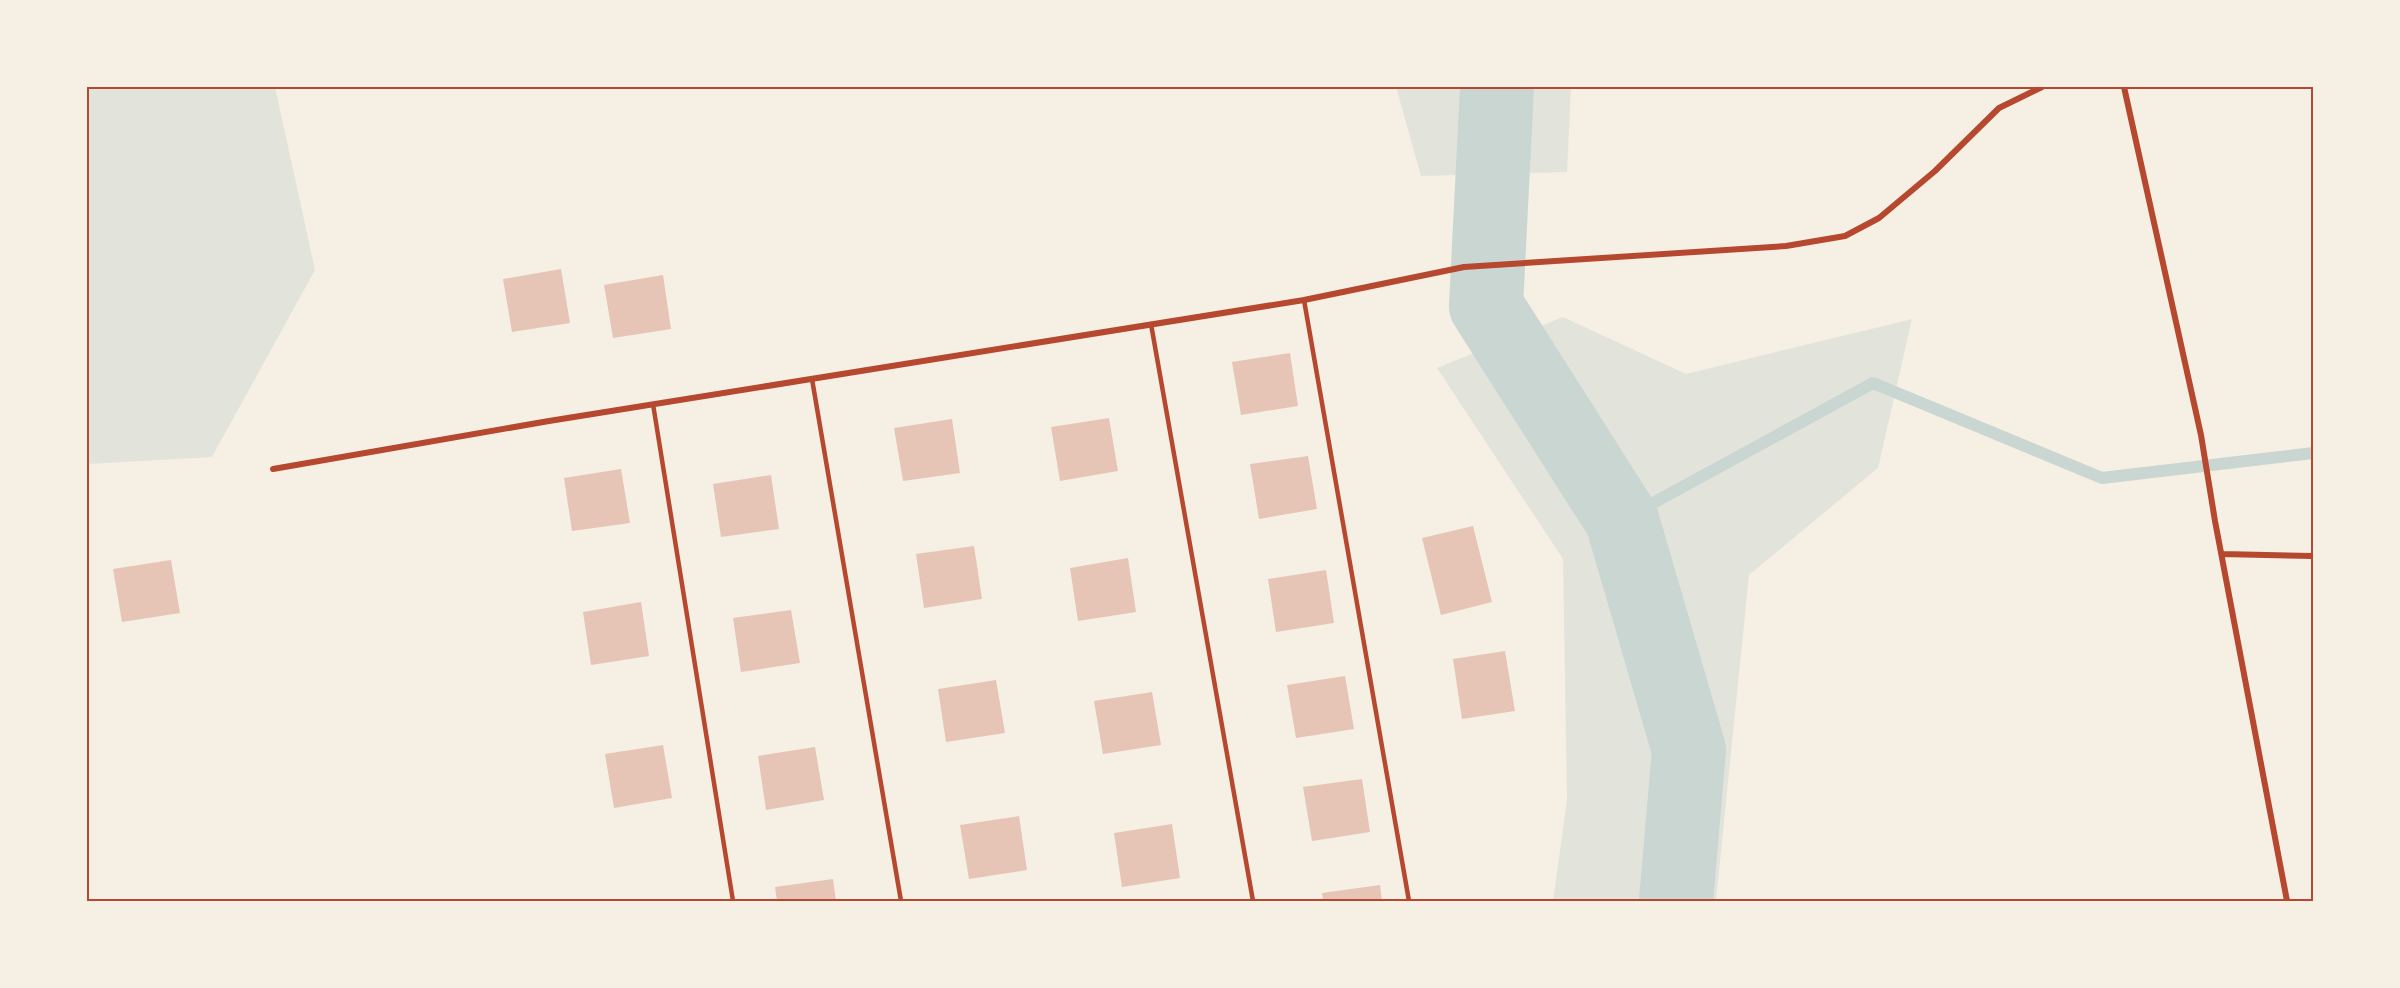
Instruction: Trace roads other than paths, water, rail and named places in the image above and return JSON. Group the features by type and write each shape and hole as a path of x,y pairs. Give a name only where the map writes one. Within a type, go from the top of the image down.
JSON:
{"street":[{"path":"273,469 653,404 1304,300 1464,267 1786,246 1845,236 1879,218 1935,171 1999,108 2042,87"},
{"path":"2124,87 2201,435 2287,901"},
{"path":"2222,554 2313,556"}],"lane":[{"path":"1304,300 1409,901"},
{"path":"1151,324 1253,901"},
{"path":"812,379 901,901"},
{"path":"653,404 732,901"}],"waterway":[{"path":"1497,87 1486,306 1622,520 1689,750 1676,901"},
{"path":"1622,520 1873,383 2102,478 2313,453"}]}
